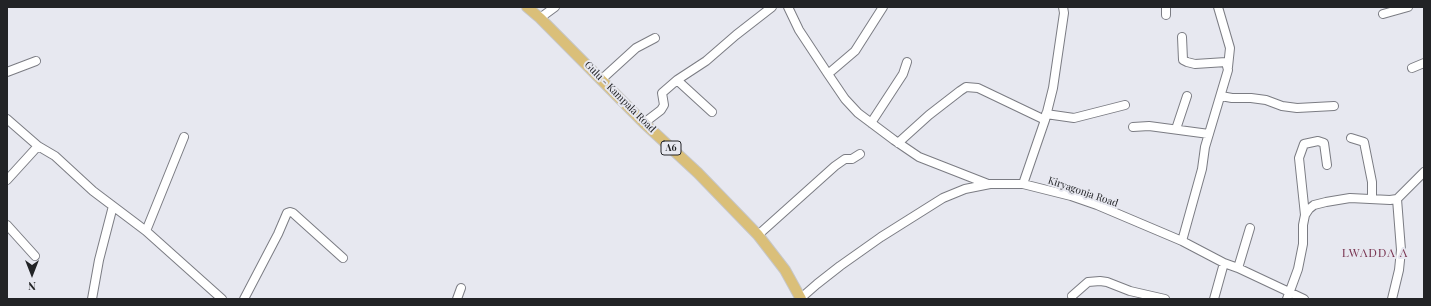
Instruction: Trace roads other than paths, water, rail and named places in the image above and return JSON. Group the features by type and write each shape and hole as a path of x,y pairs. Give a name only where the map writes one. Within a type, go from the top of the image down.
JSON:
{"main road":[{"name":"Gulu - Kampala Road","path":"527,7 602,79 644,123 698,173 758,235 784,270 801,299"}],"street":[{"path":"540,18 555,7"},
{"path":"644,123 661,110 664,105 662,93 677,80 706,61 772,7"},
{"path":"788,7 799,30 828,74 846,99 871,123 919,157 990,184"},
{"path":"828,74 855,51 883,7"},
{"path":"1023,184 1053,88 1059,56 1064,13 1063,7"},
{"path":"1182,241 1202,168 1205,147 1221,96 1228,67 1230,48 1218,7"},
{"path":"1383,14 1408,7"},
{"path":"1182,37 1183,60 1194,64 1226,62 1228,67"},
{"path":"602,79 636,48 655,38"},
{"path":"7,72 36,61"},
{"path":"871,123 903,74 907,62"},
{"path":"1412,68 1424,63"},
{"path":"677,80 712,112"},
{"path":"898,143 929,115 966,87 978,88 1045,117 1074,118 1125,105"},
{"path":"1176,129 1187,96"},
{"path":"1221,96 1266,100 1282,106 1297,108 1334,106"},
{"path":"7,120 38,146 56,156 93,191 146,231 218,298"},
{"path":"1133,127 1149,126 1209,134"},
{"path":"146,231 184,137"},
{"path":"1351,138 1364,142 1372,182 1372,199"},
{"path":"1288,296 1298,269 1302,250 1305,215 1299,158 1304,144 1318,141 1324,144 1327,165"},
{"path":"7,180 38,146"},
{"path":"758,235 835,166 845,159 852,158 860,154"},
{"path":"1305,215 1314,205 1326,202 1350,198 1390,200 1397,198 1424,172"},
{"name":"Kiryagonja Road","path":"801,299 840,266 881,237 943,198 965,189 990,184 1023,184 1071,196 1182,241 1224,263 1238,268 1288,296 1304,299"},
{"path":"1392,299 1399,270 1401,250 1397,198"},
{"path":"92,299 99,260 112,206"},
{"path":"244,299 278,234 287,213 294,213 342,258"},
{"path":"7,225 35,256"},
{"path":"1238,268 1250,228"},
{"path":"1214,299 1224,263"},
{"path":"1072,296 1088,282 1100,281 1107,282 1130,291 1165,299"},
{"path":"457,299 461,288"}],"district":[{"name":"LWADDA A","path":"1375,253"}]}
